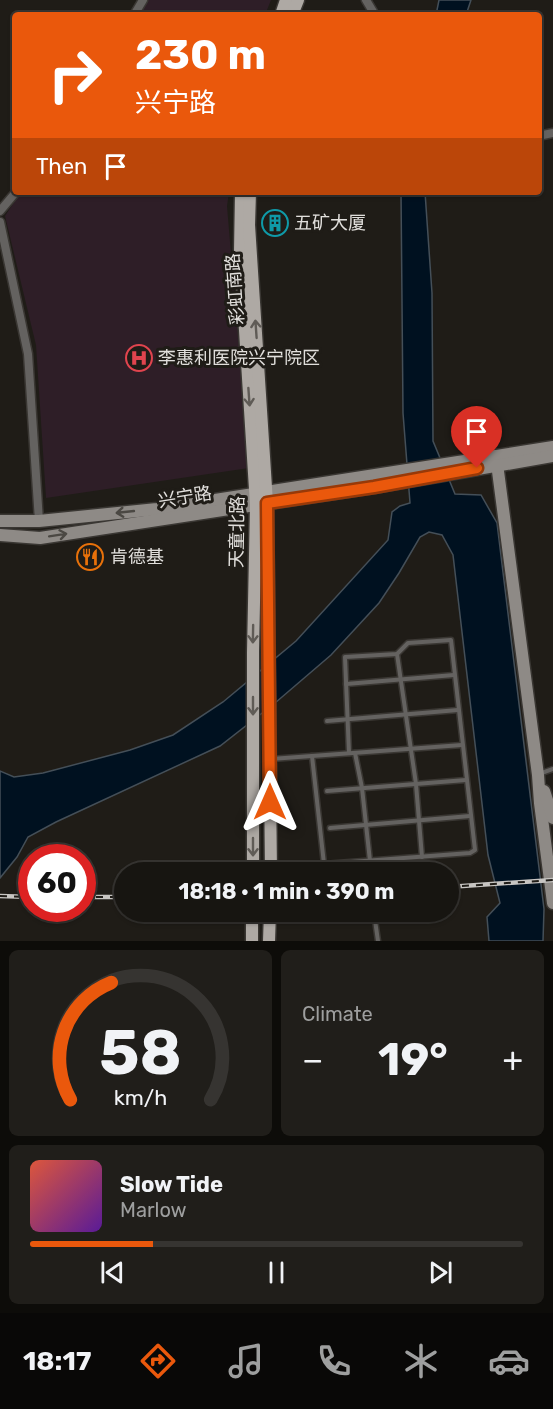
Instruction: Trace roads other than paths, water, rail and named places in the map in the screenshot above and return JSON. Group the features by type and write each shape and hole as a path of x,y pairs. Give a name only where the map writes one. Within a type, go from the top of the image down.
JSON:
{"main road":[{"name":"天童北路","path":"241,195 240,251 261,498 270,738 271,862"},
{"name":"彩虹南路","path":"250,195 249,225 261,498"},
{"path":"497,460 553,447"},
{"path":"497,460 553,456"},
{"name":"兴宁路","path":"0,521 39,521 261,498 373,482 497,460"},
{"path":"497,460 553,903"},
{"name":"天童北路","path":"253,862 253,666 261,498"},
{"name":"兴宁路","path":"0,535 40,538 261,498"},
{"path":"538,775 553,818"},
{"path":"252,922 252,941"},
{"path":"269,941 270,922"}],"street":[{"path":"0,211 13,195"},
{"path":"0,222 28,354 39,521"}],"lane":[{"path":"349,753 345,657 397,654 408,643 451,640 475,850 355,862"},
{"path":"397,654 416,784 422,857"},
{"path":"346,684 454,675"},
{"path":"327,721 458,710"},
{"path":"270,759 462,745"},
{"path":"356,753 370,861"},
{"path":"312,756 324,862"},
{"path":"538,775 553,769"},
{"path":"327,791 466,780"},
{"path":"330,828 470,816"},
{"path":"375,922 378,941"}],"water":[{"path":"439,0 471,0 467,12 437,12"},
{"path":"401,195 425,195 432,293 433,441 455,494 481,495 497,523 544,909 543,941 489,941 487,917 500,903 488,855 453,555 442,535 429,532 420,537 379,603 331,655 275,703 220,746 28,837 24,844 18,844 18,855 0,878 0,771 14,777 43,773 130,750 173,735 223,702 296,641 388,540 392,512 410,503 403,413"}],"railway":[{"path":"459,886 553,880"},
{"path":"0,896 18,897"},
{"path":"96,897 114,897"}],"place":[{"name":"五矿大厦","path":"275,223"},
{"name":"李惠利医院兴宁院区","path":"139,358"},
{"name":"肯德基","path":"90,557"}]}
